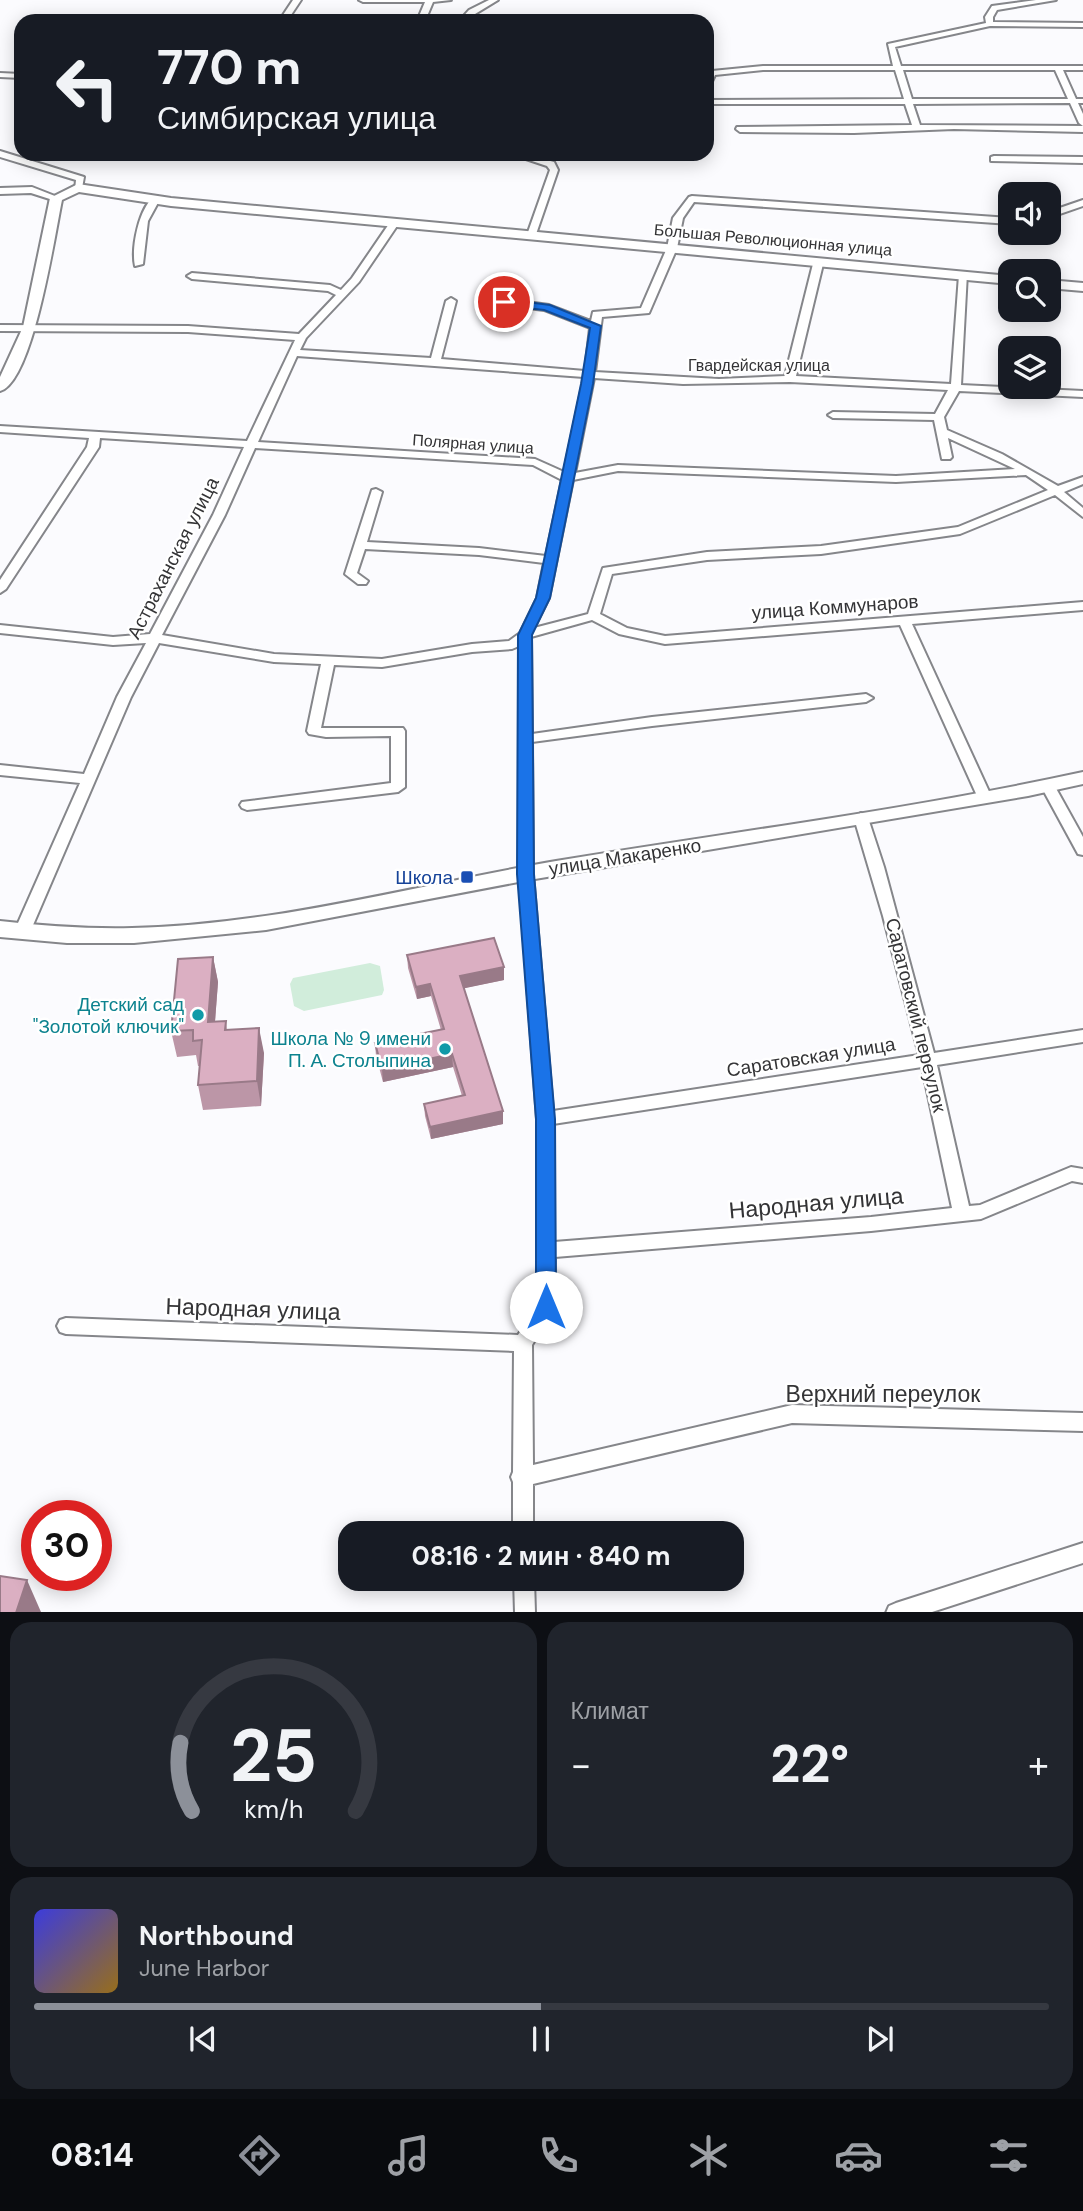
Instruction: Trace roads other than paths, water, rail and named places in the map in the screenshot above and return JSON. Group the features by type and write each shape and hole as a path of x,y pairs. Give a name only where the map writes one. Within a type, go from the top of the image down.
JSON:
{"street":[{"path":"363,0 447,0"},
{"path":"470,14 494,0"},
{"path":"990,24 989,17 995,8 1052,0"},
{"path":"424,14 429,2"},
{"path":"918,128 891,47 990,24 1083,25"},
{"path":"1057,67 1083,123"},
{"path":"714,73 763,68 1083,68"},
{"path":"714,102 1083,101"},
{"path":"740,129 954,126 1083,129"},
{"path":"993,159 1083,160"},
{"name":"Большая Революционная улица","path":"23,161 81,179 78,188 155,199 818,264 998,279"},
{"path":"533,235 554,170 551,164 543,161"},
{"path":"0,191 32,190 56,198 78,188"},
{"path":"0,387 5,382 30,327 56,198"},
{"path":"138,264 143,221 155,199"},
{"path":"523,1521 523,1343 546,1307 545,1119 526,874 525,635 543,598 589,376 597,314 645,311 671,248 678,218 692,199 998,220"},
{"path":"1061,211 1083,203"},
{"name":"Астраханская улица","path":"22,932 124,696 219,515 293,353 302,337 356,280 394,223"},
{"path":"790,379 818,264"},
{"path":"946,457 939,417 956,386 964,275"},
{"path":"192,276 330,288 342,294"},
{"path":"1061,285 1083,287"},
{"path":"435,362 451,301"},
{"path":"504,302 546,307 596,326"},
{"path":"0,328 188,329 302,337"},
{"name":"Гвардейская улица","path":"293,353 589,376 751,383 790,379 1083,394"},
{"path":"833,415 939,417"},
{"name":"Полярная улица","path":"0,429 535,462 568,478"},
{"path":"942,432 997,454 1056,492 1083,514"},
{"path":"0,589 93,447 95,435"},
{"path":"568,478 618,468 896,479 1025,472"},
{"path":"0,629 113,641 155,638 262,656 382,663 472,648 512,645 525,635 593,616 607,572 707,556 821,550 960,530 1083,481"},
{"path":"362,581 351,574 376,492"},
{"path":"359,545 455,552 478,550 551,560"},
{"name":"улица Коммунаров","path":"593,616 623,631 665,640 1083,606"},
{"path":"905,622 985,798"},
{"path":"247,805 398,787 398,731 314,731 328,661"},
{"path":"525,739 642,720 866,698"},
{"path":"0,770 88,779"},
{"name":"улица Макаренко","path":"0,929 132,938 282,921 526,874 985,798 1083,778"},
{"path":"1048,786 1083,850"},
{"name":"Саратовский переулок","path":"861,818 887,899 929,1060 962,1214"},
{"name":"Саратовская улица","path":"545,1119 1083,1036"},
{"name":"Народная улица","path":"546,1250 981,1212 1072,1174 1083,1176"},
{"name":"Народная улица","path":"66,1326 523,1343"},
{"name":"Верхний переулок","path":"521,1477 792,1413 1080,1426"},
{"path":"896,1612 1083,1553"},
{"path":"524,1591 525,1612"}],"place":[{"name":"Школа","path":"467,877"},
{"name":"Детский сад \"Золотой ключик\"","path":"198,1015"},
{"name":"Школа № 9 имени П. А. Столыпина","path":"445,1049"}]}
